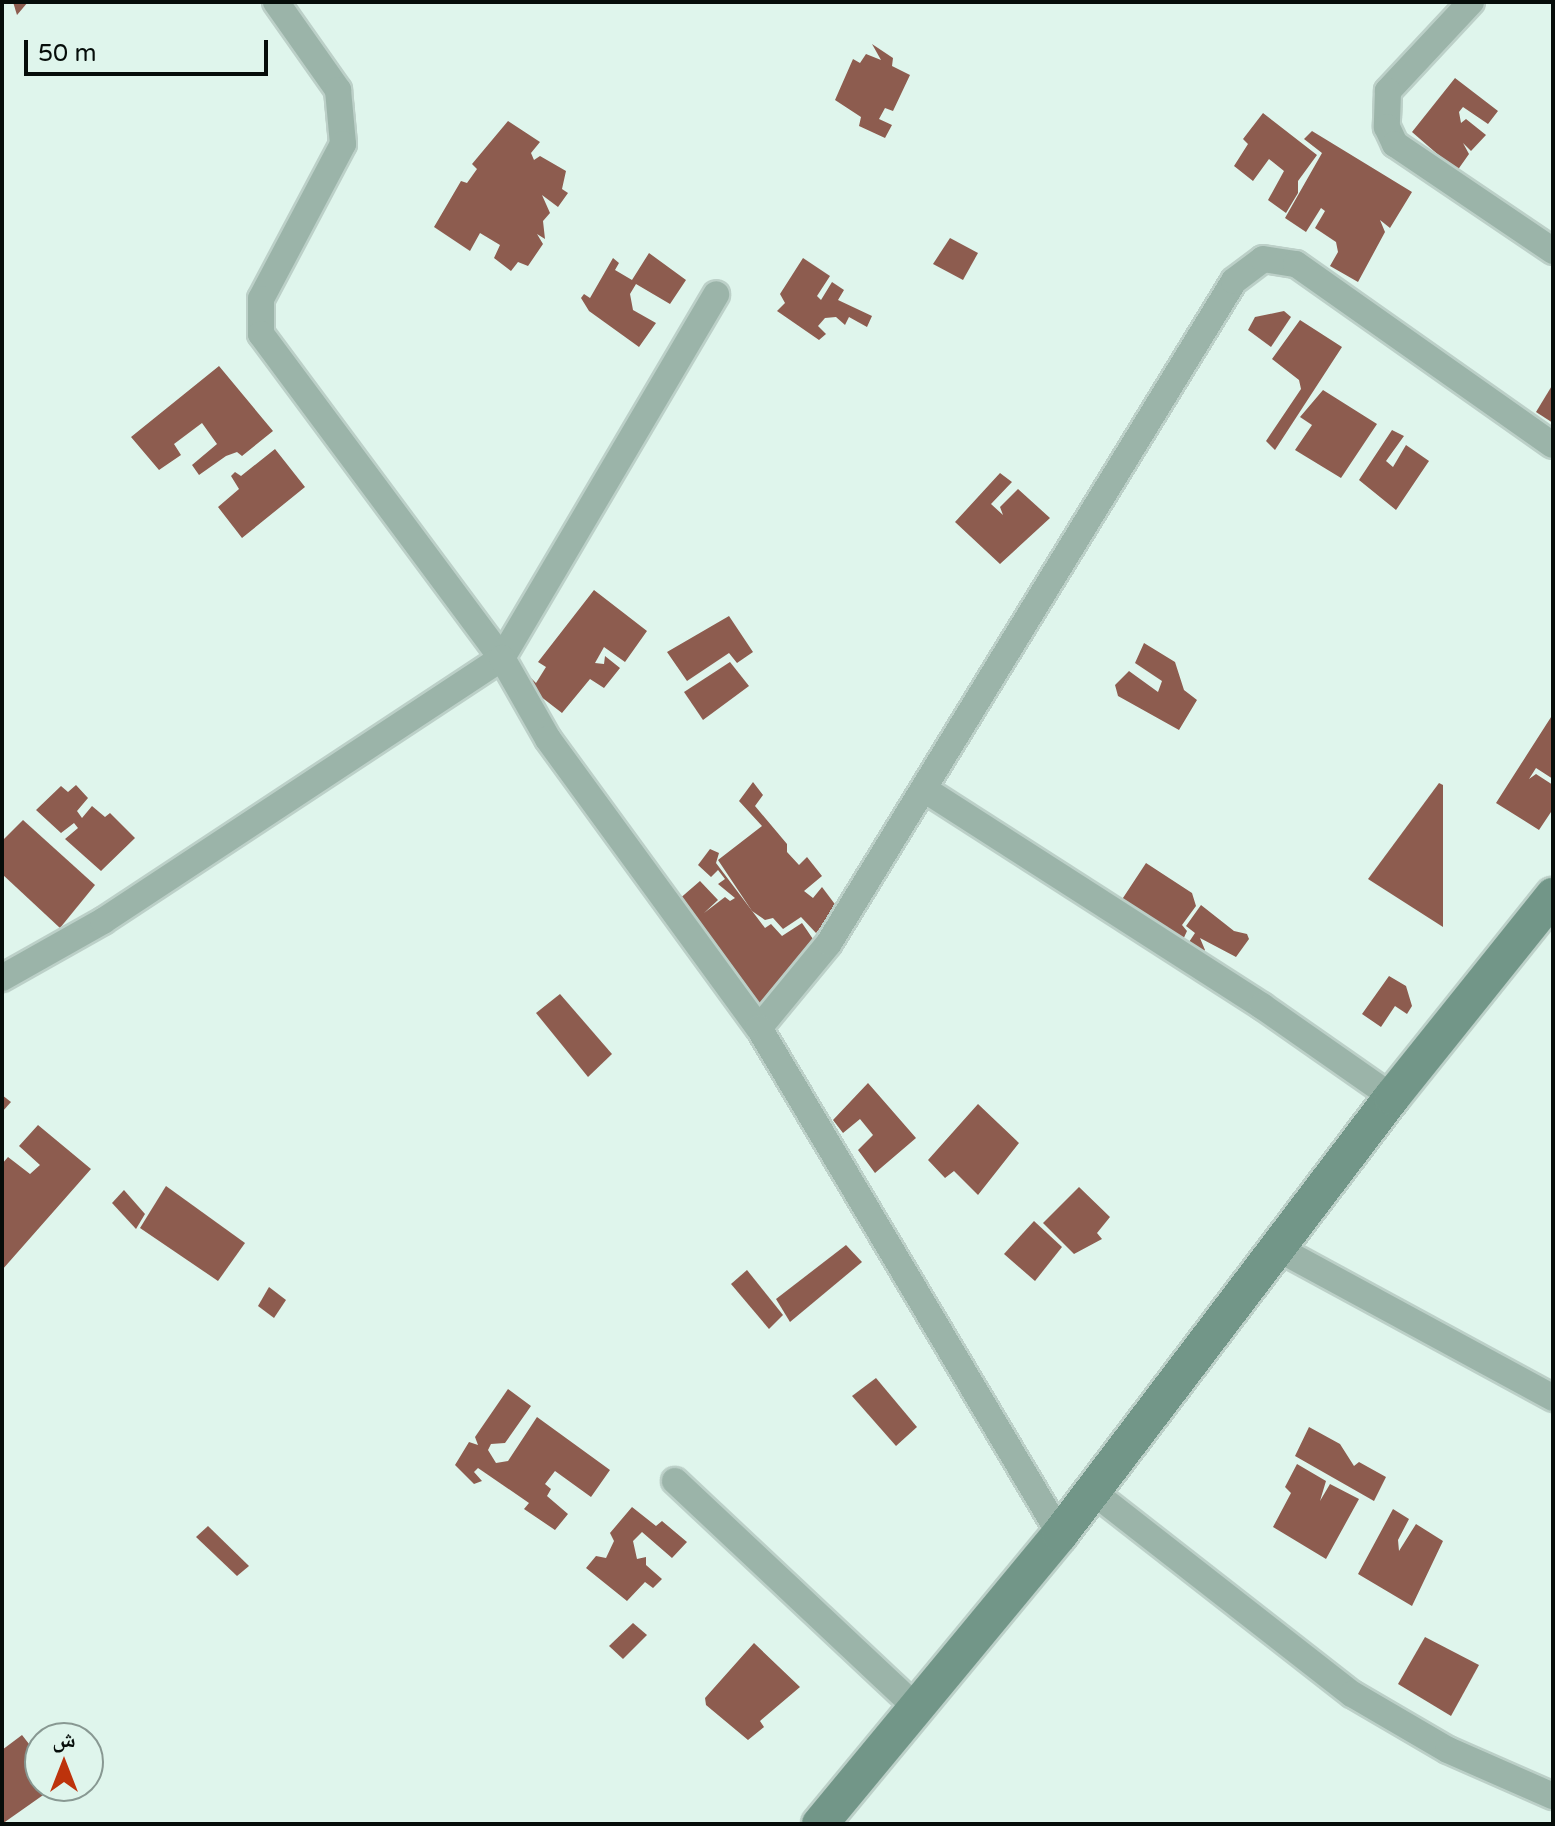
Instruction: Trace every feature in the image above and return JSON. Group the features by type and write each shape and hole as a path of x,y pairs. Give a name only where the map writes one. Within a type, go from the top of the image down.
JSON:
{"street":[{"path":"276,2 338,90 343,144 261,299 261,334 502,658 548,739 759,1028 1060,1534"},
{"path":"1471,2 1388,91 1387,127 1395,144 1553,251"},
{"path":"759,1028 829,943 1234,281 1263,259 1296,264 1553,445"},
{"path":"2,978 103,921 502,658 716,294"},
{"path":"924,789 1262,1006 1392,1097"},
{"path":"820,1824 919,1710 1060,1534 1392,1097 1553,896"},
{"path":"1277,1248 1553,1398"},
{"path":"675,1481 919,1710"},
{"path":"1092,1491 1352,1694 1448,1750 1553,1796"}],"building":[{"path":"13,2 28,2 17,15"},
{"path":"872,44 893,58 892,66 910,75 893,111 885,108 879,119 892,125 885,138 859,126 861,117 835,100 853,59 860,63 866,54 881,60"},
{"path":"1455,78 1498,111 1488,124 1463,107 1459,112 1461,123 1466,119 1486,135 1471,151 1463,143 1469,154 1457,171 1412,132"},
{"path":"1263,113 1317,155 1298,181 1298,193 1286,213 1268,200 1284,171 1269,159 1253,181 1234,166 1248,144 1243,139"},
{"path":"508,121 540,142 531,153 534,160 540,156 566,171 562,189 568,193 558,207 542,195 550,213 543,221 545,239 537,234 543,244 528,266 518,262 511,271 494,258 500,245 480,233 470,251 434,227 461,181 467,183 477,169 472,164"},
{"path":"1312,131 1412,192 1390,228 1380,220 1385,232 1358,282 1330,266 1338,252 1336,242 1315,228 1325,211 1321,208 1306,232 1285,218 1322,153 1304,139"},
{"path":"950,238 978,253 963,280 933,264"},
{"path":"649,253 686,280 670,304 636,284 630,294 633,310 656,323 639,347 589,311 581,298 584,294 590,298 613,258 619,263 615,270 632,280"},
{"path":"803,258 830,276 817,296 821,300 832,282 844,290 838,300 872,316 867,327 849,317 845,325 836,317 825,318 818,326 826,334 819,340 777,311 785,303 780,294"},
{"path":"1284,311 1291,317 1271,347 1248,330 1255,317"},
{"path":"1300,320 1342,347 1275,450 1266,441 1301,389 1299,380 1272,359"},
{"path":"219,366 273,431 242,456 237,452 226,456 199,475 192,465 217,444 202,423 174,444 181,455 159,470 131,437"},
{"path":"1553,384 1553,423 1536,412"},
{"path":"1323,390 1377,424 1341,478 1295,450 1312,425 1300,417"},
{"path":"1392,430 1404,436 1386,461 1393,467 1406,445 1429,461 1396,510 1359,480"},
{"path":"275,449 305,487 242,538 218,507 239,489 231,476 235,472 241,476"},
{"path":"1000,473 1012,482 991,504 1003,515 1000,507 1018,489 1050,518 1000,564 955,522"},
{"path":"594,590 647,631 625,662 604,647 595,663 604,664 605,656 620,668 604,688 590,679 562,713 531,689 530,677 536,683 546,667 538,662"},
{"path":"729,616 753,652 737,663 729,653 687,681 667,652"},
{"path":"1144,643 1175,662 1184,690 1197,700 1179,730 1118,696 1115,685 1129,671 1158,692 1162,681 1135,663"},
{"path":"730,662 749,686 703,720 684,692"},
{"path":"1553,714 1553,779 1536,768 1529,779 1536,774 1553,785 1553,809 1539,830 1496,803"},
{"path":"753,782 763,795 755,806 787,844 787,852 799,865 807,857 822,876 804,891 813,898 822,887 837,907 816,933 801,917 783,929 773,918 765,920 752,911 718,860 762,826 739,801"},
{"path":"1439,783 1443,785 1443,927 1368,879"},
{"path":"76,785 88,798 77,811 82,818 92,806 105,817 110,813 135,838 101,871 65,839 78,828 74,823 61,833 36,810 61,786 68,792"},
{"path":"23,820 95,885 60,928 2,874 2,841"},
{"path":"710,849 719,853 716,863 765,928 771,924 782,936 802,923 815,942 772,1006 753,1004 670,907 700,881 718,900 704,913 725,897 730,901 735,898 718,884 725,879 718,870 711,877 698,865"},
{"path":"1146,863 1192,893 1196,906 1182,925 1187,931 1181,944 1185,948 1195,933 1186,926 1201,905 1234,931 1247,934 1249,939 1236,957 1200,938 1205,950 1197,961 1119,904"},
{"path":"1389,976 1406,986 1412,1006 1407,1014 1395,1006 1381,1027 1362,1014"},
{"path":"560,994 612,1054 588,1077 536,1013"},
{"path":"868,1083 916,1138 875,1173 858,1150 873,1135 860,1119 843,1133 833,1120"},
{"path":"2,1095 11,1102 2,1112"},
{"path":"978,1104 1019,1143 978,1195 954,1171 945,1178 928,1160"},
{"path":"38,1125 91,1169 2,1270 2,1164 8,1157 30,1174 40,1165 19,1146"},
{"path":"166,1186 245,1243 218,1281 140,1228"},
{"path":"1079,1187 1110,1217 1097,1233 1102,1239 1074,1254 1043,1223"},
{"path":"124,1190 145,1214 136,1229 112,1203"},
{"path":"1034,1221 1062,1247 1035,1281 1004,1254"},
{"path":"846,1245 862,1262 790,1322 776,1299"},
{"path":"747,1270 783,1315 769,1329 731,1284"},
{"path":"269,1287 286,1300 274,1318 258,1306"},
{"path":"876,1378 917,1427 896,1446 852,1396"},
{"path":"508,1389 531,1406 505,1443 491,1444 488,1450 496,1463 508,1461 537,1417 610,1470 591,1497 555,1471 545,1484 551,1489 547,1496 568,1514 555,1530 524,1509 529,1503 478,1468 474,1472 482,1481 474,1484 455,1465 469,1442 478,1445 475,1437"},
{"path":"1309,1427 1340,1444 1354,1466 1359,1462 1386,1477 1374,1501 1295,1456"},
{"path":"1297,1464 1326,1481 1320,1501 1330,1484 1359,1499 1326,1559 1273,1527 1291,1493 1285,1487"},
{"path":"632,1507 656,1526 662,1521 687,1542 672,1558 642,1532 633,1541 637,1559 646,1557 646,1565 662,1579 653,1588 645,1582 627,1601 586,1568 596,1556 606,1558 614,1541 610,1533"},
{"path":"1393,1509 1409,1519 1398,1540 1399,1551 1416,1524 1443,1541 1412,1606 1358,1574"},
{"path":"208,1526 249,1566 237,1576 196,1537"},
{"path":"633,1623 647,1635 623,1659 609,1646"},
{"path":"1425,1637 1479,1665 1451,1716 1398,1684"},
{"path":"754,1643 800,1687 760,1721 764,1727 748,1740 706,1705 705,1698"},
{"path":"22,1735 24,1738 24,1802 33,1802 2,1824 2,1750"}]}
